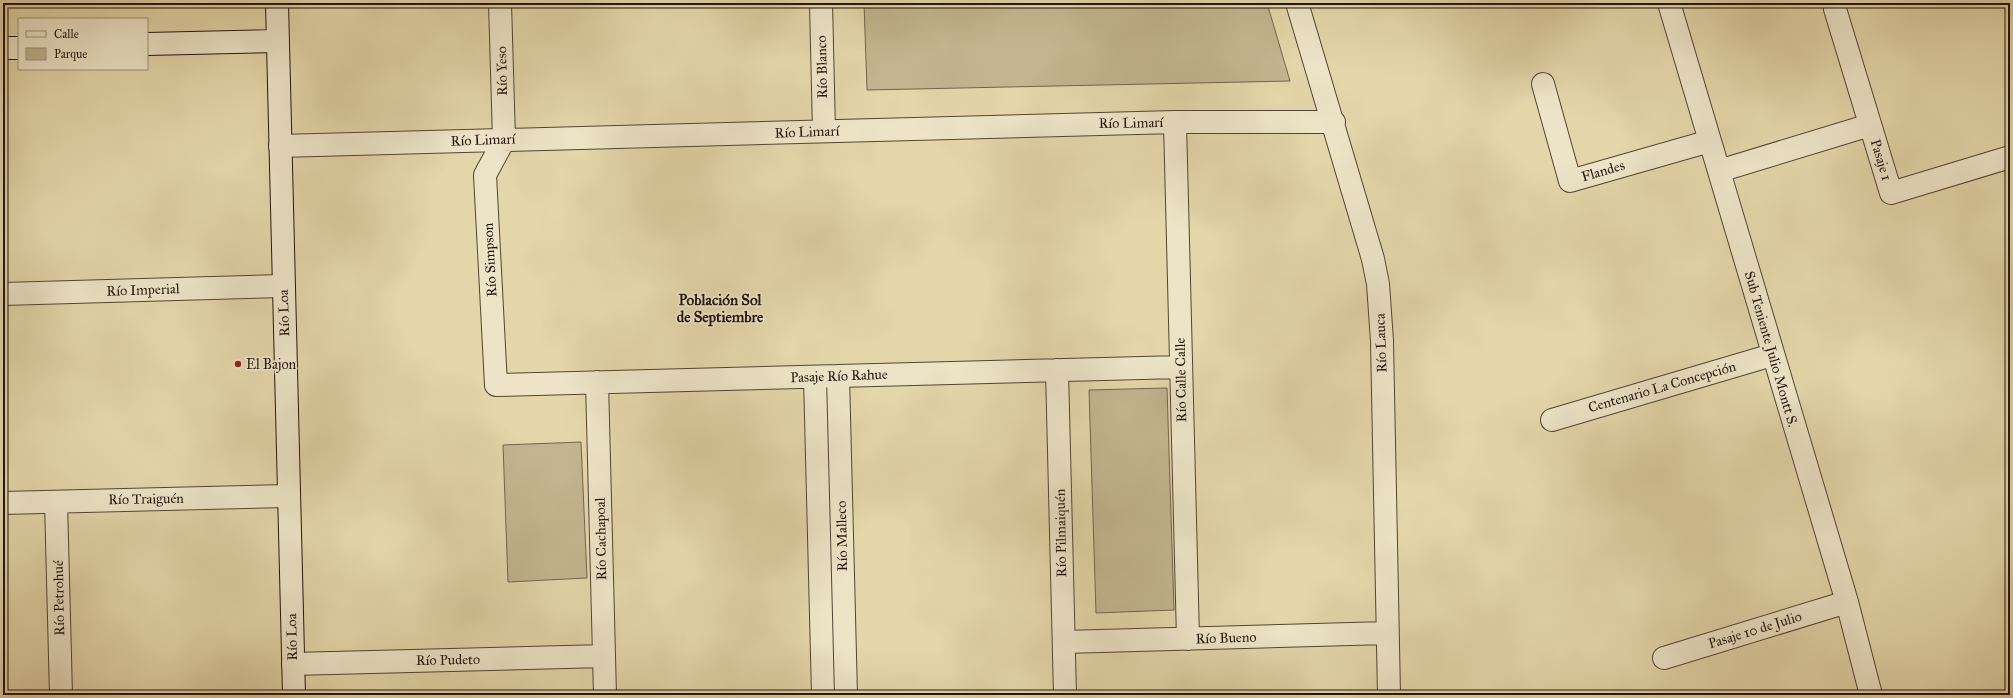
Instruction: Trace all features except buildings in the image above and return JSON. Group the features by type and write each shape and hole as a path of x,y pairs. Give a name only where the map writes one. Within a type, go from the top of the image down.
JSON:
{"street":[{"name":"Río Loa","path":"277,3 294,695"},
{"name":"Río Yeso","path":"500,3 504,140"},
{"name":"Río Blanco","path":"820,3 824,131"},
{"name":"Río Lauca","path":"1297,3 1334,122 1373,259 1381,312 1388,695"},
{"name":"Sub Teniente Julio Montt S.","path":"1669,3 1772,355 1847,602 1871,695"},
{"name":"Pasaje 1","path":"1835,8 1891,193 2010,157"},
{"path":"148,44 278,41"},
{"path":"3,48 18,48"},
{"name":"Flandes","path":"1543,84 1570,181 1710,141"},
{"name":"Río Limarí","path":"280,146 1175,122 1334,122"},
{"name":"Río Calle Calle","path":"1175,122 1188,639"},
{"path":"1719,171 1870,125"},
{"name":"Río Simpson","path":"496,385 485,175 504,140"},
{"name":"Río Imperial","path":"3,294 283,286"},
{"name":"Centenario La Concepción","path":"1552,420 1772,355"},
{"name":"Pasaje Río Rahue","path":"496,385 1181,367"},
{"name":"Río Pilmaiquén","path":"1057,370 1065,695"},
{"name":"Río Malleco","path":"838,376 846,695"},
{"name":"Río Malleco","path":"815,377 823,695"},
{"name":"Río Cachapoal","path":"597,382 605,695"},
{"name":"Río Traiguén","path":"3,503 289,496"},
{"name":"Río Petrohué","path":"56,502 61,695"},
{"name":"Pasaje 10 de Julio","path":"1664,658 1847,602"},
{"name":"Río Bueno","path":"1064,642 1387,633"},
{"name":"Río Pudeto","path":"293,664 604,656"}],"green space":[{"path":"864,3 1267,3 1290,81 867,90"},
{"path":"1167,388 1174,610 1096,613 1089,390"},
{"path":"581,442 587,578 508,582 503,445"}],"place":[{"name":"El Bajon","path":"238,364"}],"district":[{"name":"Población Sol de Septiembre","path":"720,308"}]}
